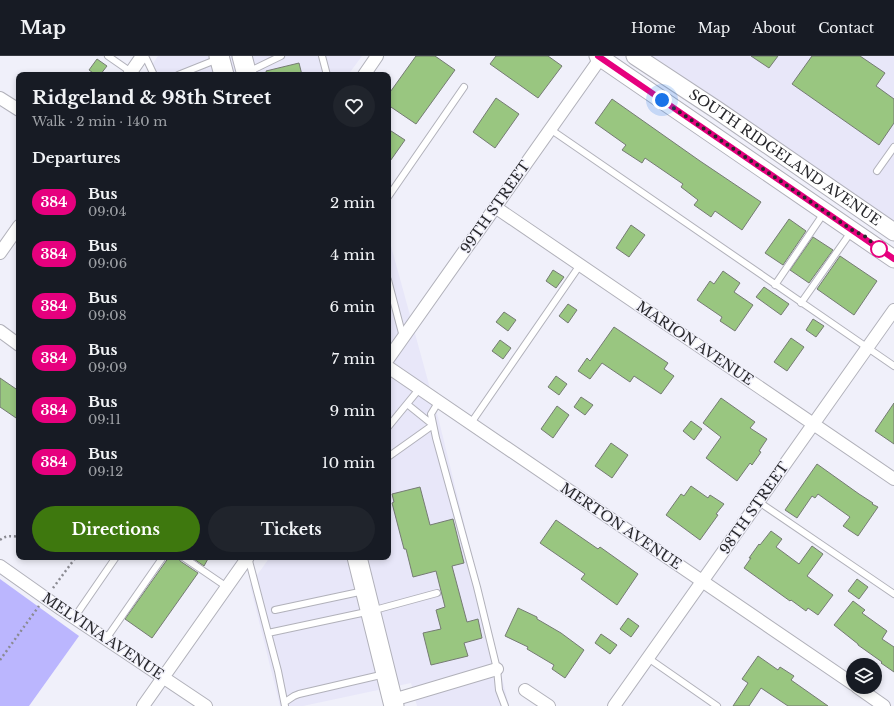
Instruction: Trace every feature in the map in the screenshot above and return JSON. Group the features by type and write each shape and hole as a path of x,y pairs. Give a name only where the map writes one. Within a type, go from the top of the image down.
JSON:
{"main road":[{"name":"SOUTH RIDGELAND AVENUE","path":"600,56 894,259"},
{"name":"SOUTH RIDGELAND AVENUE","path":"635,56 717,110 894,232"},
{"path":"852,230 894,249"},
{"path":"358,560 393,703"}],"street":[{"path":"131,72 143,56"},
{"path":"366,72 377,56"},
{"name":"99TH STREET","path":"391,355 600,56"},
{"path":"0,98 16,108"},
{"name":"MARION AVENUE","path":"495,207 894,479"},
{"path":"0,252 16,230"},
{"name":"98TH STREET","path":"614,706 894,310"},
{"path":"0,332 16,343"},
{"name":"MERTON AVENUE","path":"391,369 846,679"},
{"path":"143,706 246,560"},
{"name":"MELVINA AVENUE","path":"0,566 74,618 206,706"},
{"path":"393,703 497,670"},
{"path":"525,690 549,706"},
{"path":"867,694 884,706"}],"lane":[{"path":"108,56 128,72"},
{"path":"143,56 152,72"},
{"path":"245,68 280,56"},
{"path":"322,56 326,72"},
{"path":"189,72 221,63"},
{"path":"391,193 464,87"},
{"path":"550,129 894,366"},
{"path":"878,171 894,147"},
{"path":"775,285 825,212"},
{"path":"801,303 852,230"},
{"path":"471,423 580,265"},
{"path":"391,291 403,337"},
{"path":"391,423 420,388"},
{"path":"439,402 431,414 433,425 477,588 497,670 499,690 505,706"},
{"path":"407,404 433,425"},
{"path":"391,455 433,425"},
{"path":"759,502 894,594"},
{"path":"74,618 114,560"},
{"path":"106,639 160,560"},
{"path":"187,560 227,587"},
{"path":"249,560 285,704 294,696 299,694 386,674"},
{"path":"275,610 365,590"},
{"path":"268,633 371,611 437,593"},
{"path":"648,658 717,706"}],"path":[{"path":"0,540 4,537 16,537"},
{"path":"53,588 74,560"},
{"path":"0,660 40,604"}],"shaded area":[{"path":"158,56 362,56 350,72 147,72"},
{"path":"652,56 894,56 894,221"},
{"path":"391,246 439,421 509,706 417,706 411,683 303,706 280,706 250,585 268,560 391,560"},
{"path":"0,579 79,636 29,706 0,706"}],"building":[{"path":"416,56 435,56 455,70 416,124 391,107 391,91"},
{"path":"496,56 548,56 562,66 538,98 490,64"},
{"path":"751,56 778,56 769,68"},
{"path":"812,56 860,56 885,73 876,86 894,99 894,123 879,145 792,84"},
{"path":"97,59 107,66 102,72 92,72 89,70"},
{"path":"299,63 301,72 266,72"},
{"path":"496,98 519,114 495,148 473,132"},
{"path":"612,99 761,202 742,230 715,211 711,217 694,205 698,200 681,187 683,184 645,158 642,163 622,150 626,145 595,123"},
{"path":"391,131 405,140 391,160"},
{"path":"789,219 806,231 783,265 765,253"},
{"path":"631,225 645,235 629,257 616,248"},
{"path":"813,237 833,250 809,283 790,270"},
{"path":"840,256 877,281 854,315 817,289"},
{"path":"553,270 564,277 556,288 546,281"},
{"path":"723,271 740,283 734,292 753,305 735,331 720,321 722,317 697,300 710,281 714,284"},
{"path":"764,287 789,304 781,315 756,297"},
{"path":"568,304 577,310 568,323 559,316"},
{"path":"504,312 516,320 508,331 496,322"},
{"path":"813,319 824,326 816,337 806,330"},
{"path":"614,327 668,363 664,369 674,376 661,394 634,376 630,382 602,363 590,379 578,371 587,358 590,361"},
{"path":"791,338 804,347 787,371 774,362"},
{"path":"500,340 511,348 503,359 492,351"},
{"path":"556,376 567,384 559,395 548,387"},
{"path":"0,378 16,389 16,418 0,407"},
{"path":"581,397 593,405 585,415 574,407"},
{"path":"721,398 755,422 750,428 767,439 759,451 761,452 752,465 750,463 737,481 706,458 721,437 703,423"},
{"path":"894,403 894,444 875,431"},
{"path":"557,406 569,415 553,438 541,429"},
{"path":"691,421 702,429 694,440 683,431"},
{"path":"611,443 628,455 612,478 595,466"},
{"path":"817,464 878,507 858,536 843,526 850,517 818,494 815,498 812,496 797,518 785,510"},
{"path":"691,486 708,498 710,495 724,504 700,540 666,515 681,494 684,496"},
{"path":"420,487 430,525 453,519 464,563 452,566 467,622 478,619 482,638 464,643 468,656 431,665 423,633 441,629 436,610 445,607 436,571 413,577 392,503 394,502 392,494"},
{"path":"556,520 598,549 600,547 638,574 617,605 581,579 585,574 540,543"},
{"path":"771,531 782,539 776,547 799,564 812,546 823,554 807,576 833,595 818,615 808,608 806,611 791,600 790,601 744,568 759,544 760,545"},
{"path":"167,560 180,560 198,573 152,638 125,619"},
{"path":"195,560 207,560 204,566"},
{"path":"857,579 868,587 859,599 848,591"},
{"path":"853,601 865,610 862,613 887,631 882,639 894,647 894,672 882,664 882,658 876,658 834,625"},
{"path":"518,608 537,617 537,619 561,633 584,650 565,678 552,669 554,665 527,649 528,647 505,636"},
{"path":"628,618 639,626 631,637 620,629"},
{"path":"601,634 617,645 610,654 595,643"},
{"path":"758,656 778,670 780,667 794,676 791,680 828,706 788,706 761,688 749,706 733,706 748,683 742,679"}],"bus line":[{"name":"384","path":"598,56 894,259"}],"route":[{"path":"662,100 852,230 866,237 879,249"}]}
